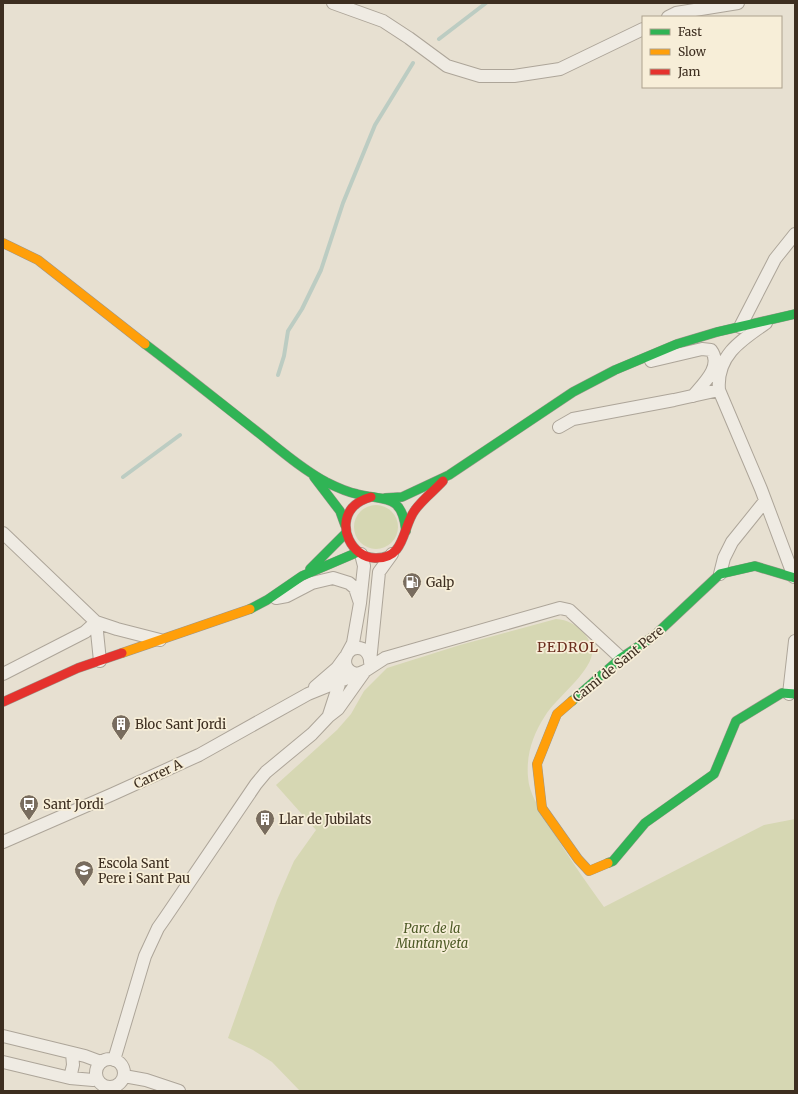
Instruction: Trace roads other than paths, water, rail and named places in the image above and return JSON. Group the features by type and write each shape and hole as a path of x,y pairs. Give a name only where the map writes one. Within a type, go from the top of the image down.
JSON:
{"main road":[{"path":"3,243 38,260 312,474 354,494 371,497 402,497 449,475 573,392 615,370 678,344 774,318 795,314"},
{"path":"312,474 340,511 348,540 353,547 360,553 376,558 392,554 399,548 404,540 414,512 449,475"},
{"path":"3,702 78,668 243,612 267,600 302,576 346,529 348,515 353,507 361,500 371,497"},
{"path":"385,498 394,503 402,511 406,520 406,531"},
{"path":"302,576 360,553"},
{"path":"720,574 755,566 795,577"},
{"name":"Camí de Sant Pere","path":"720,574 654,636 621,658 557,714 537,764 542,808 578,859 589,871 613,862 645,823 714,774 736,721 782,693 792,694"}],"street":[{"path":"333,3 383,21 447,66 480,76 514,76 560,69 642,29"},
{"path":"671,16 738,3"},
{"path":"740,327 775,259 795,234"},
{"path":"615,370 702,349 723,352 733,348 774,318"},
{"path":"733,348 720,373 718,380 720,390 795,577"},
{"path":"693,396 711,374 715,365 715,357 711,350"},
{"path":"559,427 573,419 720,390"},
{"path":"720,574 724,558 732,542 765,501"},
{"path":"3,533 96,622 160,640"},
{"path":"329,716 346,659 353,643 360,603 364,566 360,553"},
{"path":"114,1060 145,956 158,928 256,784 266,772 312,734 338,708 366,663 380,572 392,554"},
{"path":"267,600 287,596 312,583 333,578 349,583 355,588 360,603"},
{"path":"346,659 350,671 366,663 560,608 569,610 621,658"},
{"path":"96,622 100,660"},
{"path":"3,674 85,632 96,622"},
{"path":"792,694 795,641"},
{"path":"346,659 356,648 366,663"},
{"path":"366,663 385,658"},
{"name":"Carrer A","path":"308,694 346,659"},
{"name":"Carrer A","path":"3,842 200,755 308,694 340,680 366,663"},
{"name":"Carrer A","path":"308,694 324,692 328,694 333,704"},
{"path":"3,1036 72,1052 101,1062"},
{"path":"70,1078 73,1065 72,1052"},
{"path":"105,1060 114,1060 119,1062 122,1066 124,1076 118,1085 108,1089 97,1079 96,1070 101,1062 105,1060"},
{"path":"3,1062 70,1078 97,1079"},
{"path":"124,1076 146,1080 179,1091"}],"waterway":[{"path":"439,39 486,3"},
{"path":"278,375 284,356 288,331 302,309 321,270 343,203 375,125 413,63"},
{"path":"123,477 180,435"}],"place":[{"name":"Galp","path":"412,599"},
{"name":"Bloc Sant Jordi","path":"121,741"},
{"name":"Sant Jordi","path":"29,821"},
{"name":"Llar de Jubilats","path":"265,836"},
{"name":"Escola Sant Pere i Sant Pau","path":"84,887"}],"district":[{"name":"PEDROL","path":"568,647"}],"park label":[{"name":"Parc de la Muntanyeta","path":"432,936"}]}
